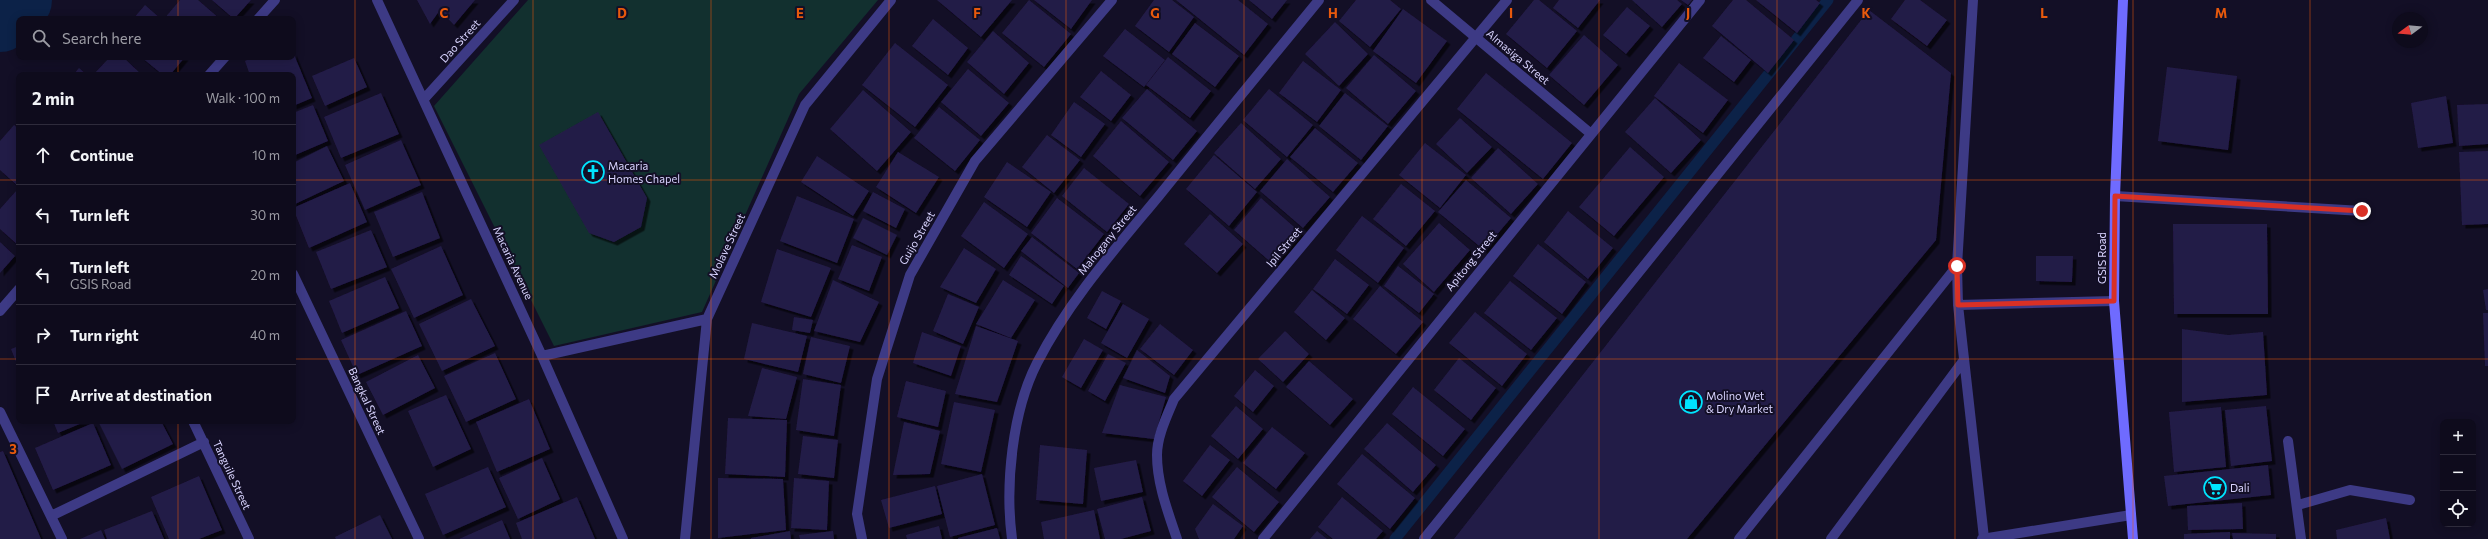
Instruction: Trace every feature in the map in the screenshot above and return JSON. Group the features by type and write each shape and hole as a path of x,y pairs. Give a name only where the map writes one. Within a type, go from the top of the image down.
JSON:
{"main road":[{"name":"GSIS Road","path":"2123,0 2115,196 2114,301 2132,539"}],"street":[{"path":"261,16 275,0"},
{"name":"Macaria Avenue","path":"377,0 542,356 623,539"},
{"name":"Dao Street","path":"424,99 514,0"},
{"name":"Molave Street","path":"686,539 707,319 805,105 892,0"},
{"name":"Guijo Street","path":"862,539 857,514 877,379 910,275 975,161 1112,0"},
{"name":"Mahogany Street","path":"1012,539 1009,517 1011,466 1019,414 1036,364 1085,285 1319,0"},
{"name":"Almasiga Street","path":"1431,0 1590,133"},
{"name":"Ipil Street","path":"1177,539 1161,488 1157,454 1164,424 1174,399 1507,0"},
{"name":"Apitong Street","path":"1263,539 1590,133 1700,0"},
{"path":"1424,539 1858,0"},
{"path":"1974,0 1957,266 1958,305 1983,539 2131,515"},
{"path":"212,72 222,60"},
{"path":"2115,196 2362,211"},
{"path":"1739,539 1957,266"},
{"name":"Bangkal Street","path":"296,280 419,539"},
{"path":"0,311 16,292"},
{"path":"1958,305 2114,301"},
{"path":"542,356 707,319"},
{"path":"1831,539 1964,360"},
{"path":"0,412 62,539"},
{"name":"Tanguile Street","path":"195,424 249,539"},
{"path":"2288,441 2302,539"},
{"path":"51,516 204,442"},
{"path":"2298,505 2350,490 2410,500"}],"green space":[{"path":"528,0 878,0 799,94 702,312 554,346 434,106"}],"building":[{"path":"180,0 198,0 217,16 167,16"},
{"path":"212,0 251,0 237,16 231,16"},
{"path":"417,0 475,0 454,25 440,10 430,24"},
{"path":"937,0 1012,0 981,37"},
{"path":"1029,0 1071,34 1044,67 1002,33"},
{"path":"1034,0 1092,0 1071,29"},
{"path":"1154,0 1172,0 1194,17 1169,52 1135,26"},
{"path":"1176,0 1238,0 1268,24 1244,55"},
{"path":"1249,0 1287,0 1272,19"},
{"path":"1356,0 1390,0 1401,9 1370,47 1339,21"},
{"path":"1534,0 1539,0 1577,31 1547,68 1506,34"},
{"path":"1559,0 1600,0 1578,28 1553,8"},
{"path":"1632,0 1677,0 1682,4 1662,27"},
{"path":"1681,0 1692,0 1688,5"},
{"path":"1733,0 1746,0 1794,40 1768,73 1712,26"},
{"path":"1756,0 1816,0 1820,3 1797,33"},
{"path":"1905,0 1920,0 1947,20 1927,46 1891,19"},
{"path":"145,5 158,16 136,16"},
{"path":"1627,7 1650,26 1626,54 1603,35"},
{"path":"1403,9 1447,41 1416,83 1373,51"},
{"name":"Molino Wet & Dry Market","path":"1869,10 1951,73 1936,240 1687,539 1454,539"},
{"path":"933,19 968,48 948,75 912,46"},
{"path":"1335,22 1368,54 1339,86 1305,54"},
{"path":"1195,23 1239,56 1215,87 1172,54"},
{"path":"1125,29 1165,60 1144,87 1103,56"},
{"path":"993,31 1029,63 1004,94 967,62"},
{"path":"1584,35 1618,65 1584,105 1549,75"},
{"path":"1721,36 1751,60 1734,82 1703,58"},
{"path":"895,43 948,85 915,127 862,85"},
{"path":"1374,55 1416,91 1388,124 1346,88"},
{"path":"1168,57 1211,91 1190,118 1146,85"},
{"path":"354,58 367,87 325,106 312,76"},
{"path":"296,59 312,98 296,105 296,72 249,72 245,61"},
{"path":"107,60 126,60 139,72 96,72"},
{"path":"145,60 182,60 172,72 159,72"},
{"path":"1303,61 1341,90 1317,122 1279,93"},
{"path":"1679,63 1728,100 1703,133 1654,96"},
{"path":"2167,67 2237,76 2228,150 2158,141"},
{"path":"79,68 84,72 76,72"},
{"path":"968,69 1009,103 981,136 941,102"},
{"path":"1101,71 1131,95 1111,121 1080,97"},
{"path":"1486,73 1572,143 1543,179 1457,109"},
{"path":"1147,89 1197,131 1173,160 1122,118"},
{"path":"1269,89 1313,125 1287,157 1243,120"},
{"path":"863,90 911,132 877,171 830,129"},
{"path":"381,93 399,134 341,158 324,117"},
{"path":"1345,93 1388,126 1361,160 1319,126"},
{"path":"2446,96 2453,143 2418,148 2411,103"},
{"path":"1655,98 1701,140 1671,173 1625,132"},
{"path":"1074,102 1105,124 1081,157 1051,135"},
{"path":"2488,104 2488,144 2459,146 2457,105"},
{"path":"313,105 328,141 296,155 296,112"},
{"path":"939,107 980,140 955,171 914,138"},
{"name":"Macaria Homes Chapel","path":"598,112 647,198 641,227 614,242 589,233 539,145"},
{"path":"1460,118 1492,147 1467,173 1436,144"},
{"path":"1121,121 1169,162 1140,196 1093,156"},
{"path":"1241,123 1281,159 1255,189 1214,153"},
{"path":"14,125 16,127 16,184 0,170 0,141"},
{"path":"1315,128 1358,163 1333,192 1290,157"},
{"path":"1047,135 1080,160 1054,193 1022,167"},
{"path":"401,140 421,185 365,210 345,165"},
{"path":"1425,143 1466,175 1440,208 1399,175"},
{"path":"327,146 344,181 296,204 296,162"},
{"path":"1630,147 1664,177 1614,236 1579,207"},
{"path":"1498,148 1538,184 1511,214 1471,178"},
{"path":"2488,151 2488,224 2462,225 2459,152"},
{"path":"898,152 939,177 916,213 876,187"},
{"path":"1214,155 1257,192 1229,226 1186,189"},
{"path":"817,156 869,191 853,216 801,182"},
{"path":"1287,159 1330,197 1303,228 1260,191"},
{"path":"1007,162 1051,192 1027,227 984,197"},
{"path":"1084,168 1129,204 1107,232 1062,196"},
{"path":"1466,180 1511,218 1484,250 1438,212"},
{"path":"350,183 367,222 309,248 296,216 296,207"},
{"path":"1401,184 1435,211 1406,246 1373,219"},
{"path":"16,191 16,243 0,229 0,209"},
{"path":"422,192 440,238 393,257 374,212"},
{"path":"873,192 905,209 896,228 863,211"},
{"path":"797,196 854,219 837,263 780,241"},
{"path":"1057,198 1104,234 1077,269 1031,233"},
{"path":"1261,198 1301,233 1274,265 1234,230"},
{"path":"984,202 1028,234 1004,268 961,236"},
{"path":"1568,211 1613,248 1588,279 1544,242"},
{"path":"1210,214 1243,244 1217,273 1184,244"},
{"path":"1362,216 1404,248 1378,283 1336,250"},
{"path":"863,218 897,235 887,255 853,238"},
{"path":"1439,223 1470,250 1434,292 1403,264"},
{"path":"2173,224 2267,224 2268,314 2174,314"},
{"path":"371,230 387,267 331,289 316,252"},
{"path":"1032,237 1079,273 1068,288 1021,251"},
{"path":"0,242 15,256 0,273"},
{"path":"1538,244 1586,282 1562,314 1513,276"},
{"path":"852,245 882,257 869,291 838,279"},
{"path":"441,246 463,295 414,318 391,269"},
{"path":"964,248 996,269 976,303 940,287"},
{"path":"777,249 831,268 811,317 761,302"},
{"path":"1021,256 1064,286 1052,304 1009,275"},
{"path":"2036,256 2073,256 2072,282 2036,281"},
{"path":"1335,259 1369,285 1347,314 1313,289"},
{"path":"1398,266 1434,294 1419,313 1384,286"},
{"path":"385,277 399,308 342,333 329,301"},
{"path":"833,280 879,302 860,342 814,331"},
{"path":"1003,280 1035,300 1011,338 976,324"},
{"path":"1510,281 1557,318 1531,350 1484,313"},
{"path":"1380,286 1423,322 1396,354 1353,319"},
{"path":"2488,289 2488,310 2486,310 2483,290"},
{"path":"1312,290 1345,318 1326,340 1294,312"},
{"path":"1102,291 1121,301 1106,329 1087,318"},
{"path":"948,294 979,307 963,344 933,331"},
{"path":"471,299 495,346 442,371 419,324"},
{"path":"1123,304 1149,319 1127,358 1101,343"},
{"path":"406,311 422,346 357,375 341,340"},
{"path":"1475,312 1527,354 1502,386 1449,343"},
{"path":"2483,313 2488,313 2488,366 2485,366"},
{"path":"794,317 813,320 810,333 792,330"},
{"path":"752,323 807,336 798,372 744,359"},
{"path":"1160,324 1193,350 1174,375 1140,349"},
{"path":"976,326 1018,341 997,402 955,394"},
{"path":"2182,329 2228,335 2263,332 2267,395 2182,402"},
{"path":"1285,331 1309,354 1283,382 1258,359"},
{"path":"922,332 961,346 951,376 913,363"},
{"path":"811,337 850,346 841,383 803,374"},
{"path":"1084,339 1103,350 1081,388 1062,377"},
{"path":"16,347 16,362 11,349"},
{"path":"1137,350 1170,376 1165,393 1123,378"},
{"path":"495,353 516,399 466,422 444,376"},
{"path":"1108,354 1126,363 1105,401 1088,391"},
{"path":"418,355 435,388 383,415 366,382"},
{"path":"1459,358 1496,388 1471,420 1434,390"},
{"path":"1309,361 1353,399 1330,425 1286,387"},
{"path":"762,368 797,377 786,419 748,416"},
{"path":"1255,370 1274,386 1253,412 1234,396"},
{"path":"803,379 841,385 834,436 796,430"},
{"path":"906,381 946,391 938,427 897,417"},
{"path":"1120,385 1166,397 1154,439 1102,433"},
{"path":"1413,387 1465,429 1443,456 1392,414"},
{"path":"446,395 471,449 433,467 408,411"},
{"path":"529,399 550,449 497,472 476,422"},
{"path":"954,402 995,410 981,472 941,464"},
{"path":"1236,406 1263,429 1238,459 1211,436"},
{"path":"2266,406 2272,461 2231,466 2225,410"},
{"path":"2221,407 2226,467 2174,472 2169,412"},
{"path":"728,418 787,420 785,477 725,474"},
{"path":"904,422 940,431 930,474 893,475"},
{"path":"1387,423 1436,465 1413,492 1364,449"},
{"path":"54,424 80,424 58,433"},
{"path":"93,424 111,465 53,490 35,448"},
{"path":"100,424 163,424 173,444 122,469"},
{"path":"1272,427 1305,453 1276,489 1243,463"},
{"path":"803,436 838,440 834,478 798,474"},
{"path":"1040,445 1087,450 1083,504 1036,500"},
{"path":"1210,445 1230,460 1202,496 1183,481"},
{"path":"3,451 41,539 0,539 0,452"},
{"path":"1362,454 1415,498 1390,529 1337,484"},
{"path":"542,458 560,499 518,519 499,478"},
{"path":"1136,460 1143,492 1101,501 1094,468"},
{"path":"2268,465 2271,495 2168,506 2164,476"},
{"path":"488,467 506,507 443,535 425,494"},
{"path":"1237,467 1279,502 1254,532 1212,497"},
{"path":"982,474 995,525 950,537 937,486"},
{"path":"199,476 222,530 199,539 169,539 151,497"},
{"path":"718,478 783,479 786,530 718,538"},
{"path":"794,478 829,481 827,530 791,528"},
{"path":"935,486 942,514 889,528 881,500"},
{"path":"577,497 595,539 522,539 516,523"},
{"path":"1142,497 1151,531 1121,539 1105,539 1097,509"},
{"path":"1342,497 1383,531 1376,539 1333,539 1318,527"},
{"path":"2242,503 2243,529 2188,530 2187,506"},
{"path":"1213,504 1243,526 1234,539 1199,539 1195,529"},
{"path":"1094,510 1100,539 1044,539 1041,522"},
{"path":"152,511 164,539 107,539 104,530"},
{"path":"380,515 392,539 336,539 335,537"},
{"path":"2386,518 2390,539 2337,539 2336,530"},
{"path":"502,520 510,539 459,539"},
{"path":"939,526 942,539 907,539 906,535"},
{"path":"997,528 1000,539 958,539 958,538"},
{"path":"101,530 105,539 80,539"},
{"path":"790,531 791,539 751,539 751,538"},
{"path":"833,531 834,539 800,539 799,535"},
{"path":"1317,531 1327,539 1310,539"},
{"path":"2230,532 2230,539 2184,539 2184,534"},
{"path":"2232,533 2276,534 2276,539 2233,539"}],"waterway":[{"path":"0,18 18,0"},
{"path":"1395,539 1828,0"}],"place":[{"name":"Macaria Homes Chapel","path":"593,172"},
{"name":"Molino Wet & Dry Market","path":"1691,402"},
{"name":"Dali","path":"2215,488"}],"route":[{"path":"1957,266 1958,305 2114,301 2115,196 2174,201 2362,211"}]}
